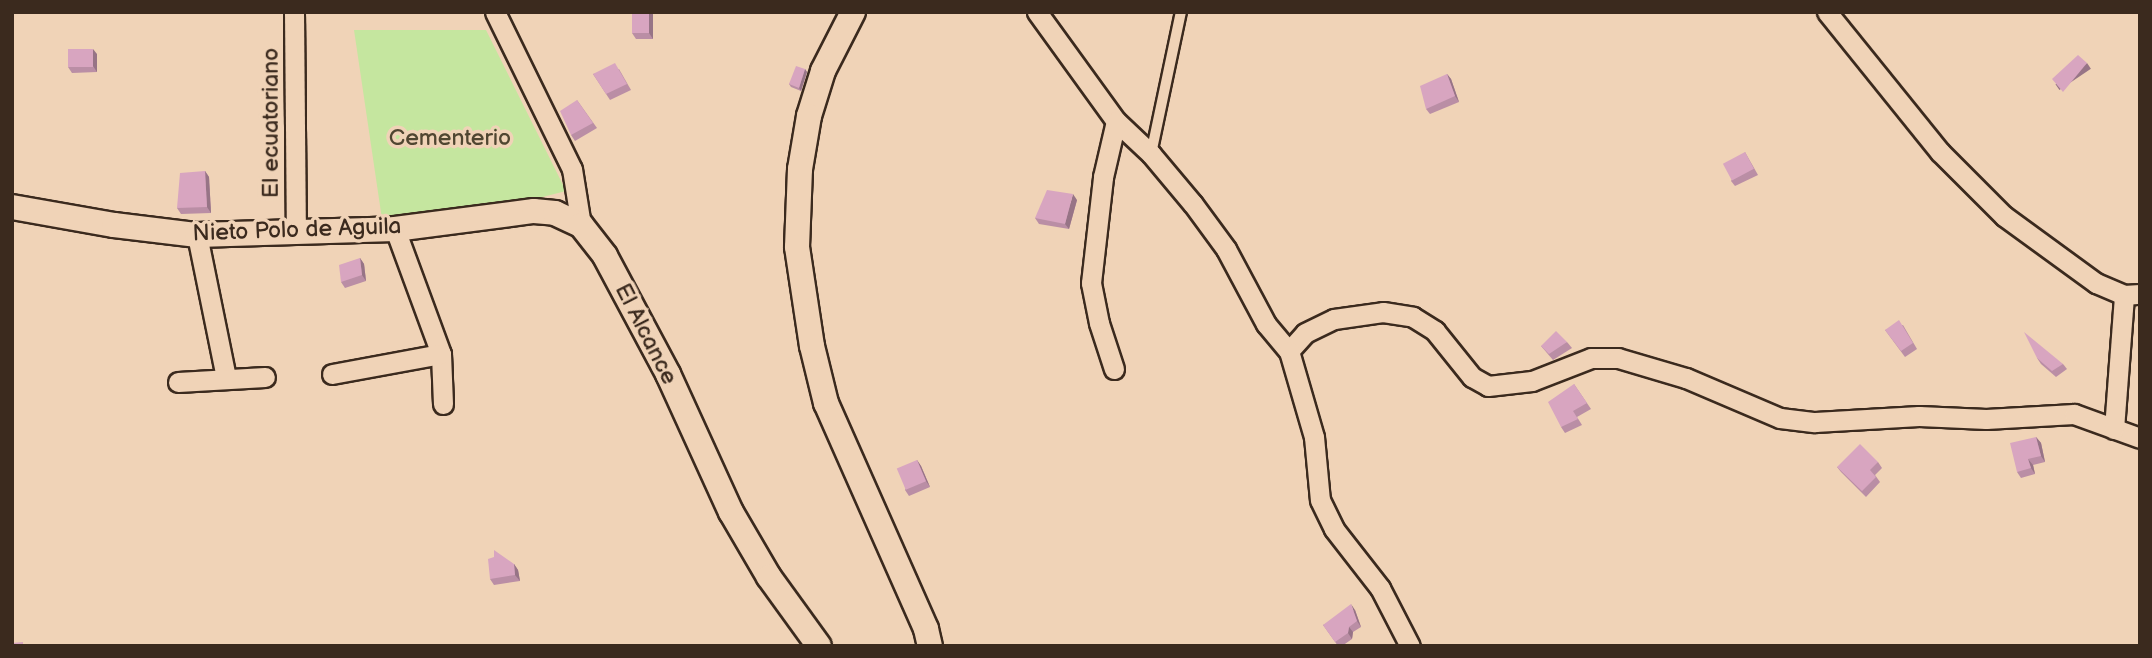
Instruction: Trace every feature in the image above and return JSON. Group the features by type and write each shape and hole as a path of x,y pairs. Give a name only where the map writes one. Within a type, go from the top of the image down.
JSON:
{"street":[{"name":"El ecuatoriano","path":"295,12 296,233"},
{"name":"El Alcance","path":"495,12 572,169 581,225 605,256 668,374 731,512 769,578 819,646"},
{"path":"853,12 823,71 810,116 800,169 797,247 812,346 826,403 926,629 930,646"},
{"path":"1037,12 1116,121 1151,154 1226,249 1266,324 1289,351 1314,437 1320,500 1334,529 1380,588 1410,646"},
{"path":"1827,12 1940,152 2004,216 2096,284 2132,294 2114,429"},
{"path":"1114,369 1098,323 1091,283 1102,177 1116,121"},
{"name":"Nieto Polo de Aguila","path":"12,207 114,225 197,235 395,229 534,211 555,213 581,225"},
{"path":"395,229 441,354 443,404"},
{"path":"197,235 226,378"},
{"path":"1289,351 1305,333 1334,319 1383,312 1413,317 1435,331 1472,377 1488,386 1532,381 1591,358 1618,358 1686,378 1780,418 1815,422 1919,416 1986,419 2074,414 2140,438"},
{"path":"332,374 441,354"},
{"path":"178,382 265,377"}],"lane":[{"path":"1151,154 1181,12"}],"green space":[{"name":"Cementerio","path":"354,30 486,30 566,191 471,215 383,226"}],"building":[{"path":"632,12 649,12 649,33 632,33"},
{"path":"68,49 93,49 93,67 68,67"},
{"path":"2078,55 2087,63 2063,92 2052,79"},
{"path":"615,63 627,84 606,94 593,74"},
{"path":"796,66 805,69 799,88 789,84"},
{"path":"1447,74 1455,96 1426,109 1420,86"},
{"path":"577,100 593,123 571,135 560,111"},
{"path":"1745,152 1754,169 1732,181 1723,164"},
{"path":"205,171 207,207 177,208 180,173"},
{"path":"1047,190 1073,194 1065,224 1035,218"},
{"path":"360,258 362,275 341,282 339,265"},
{"path":"1899,320 1913,343 1901,351 1885,330"},
{"path":"1556,331 1567,342 1549,354 1541,346"},
{"path":"2024,332 2063,364 2052,371 2037,358"},
{"path":"1574,384 1587,403 1573,411 1578,419 1561,427 1548,402"},
{"path":"2036,437 2041,456 2028,459 2031,468 2017,472 2010,443"},
{"path":"1860,444 1878,462 1870,470 1876,477 1862,491 1837,467"},
{"path":"917,460 926,481 906,490 897,469"},
{"path":"494,550 514,564 515,575 490,579 488,559 494,557"},
{"path":"1351,604 1357,621 1349,627 1348,633 1335,642 1323,625"},
{"path":"23,642 23,646 12,646 12,643"}]}
